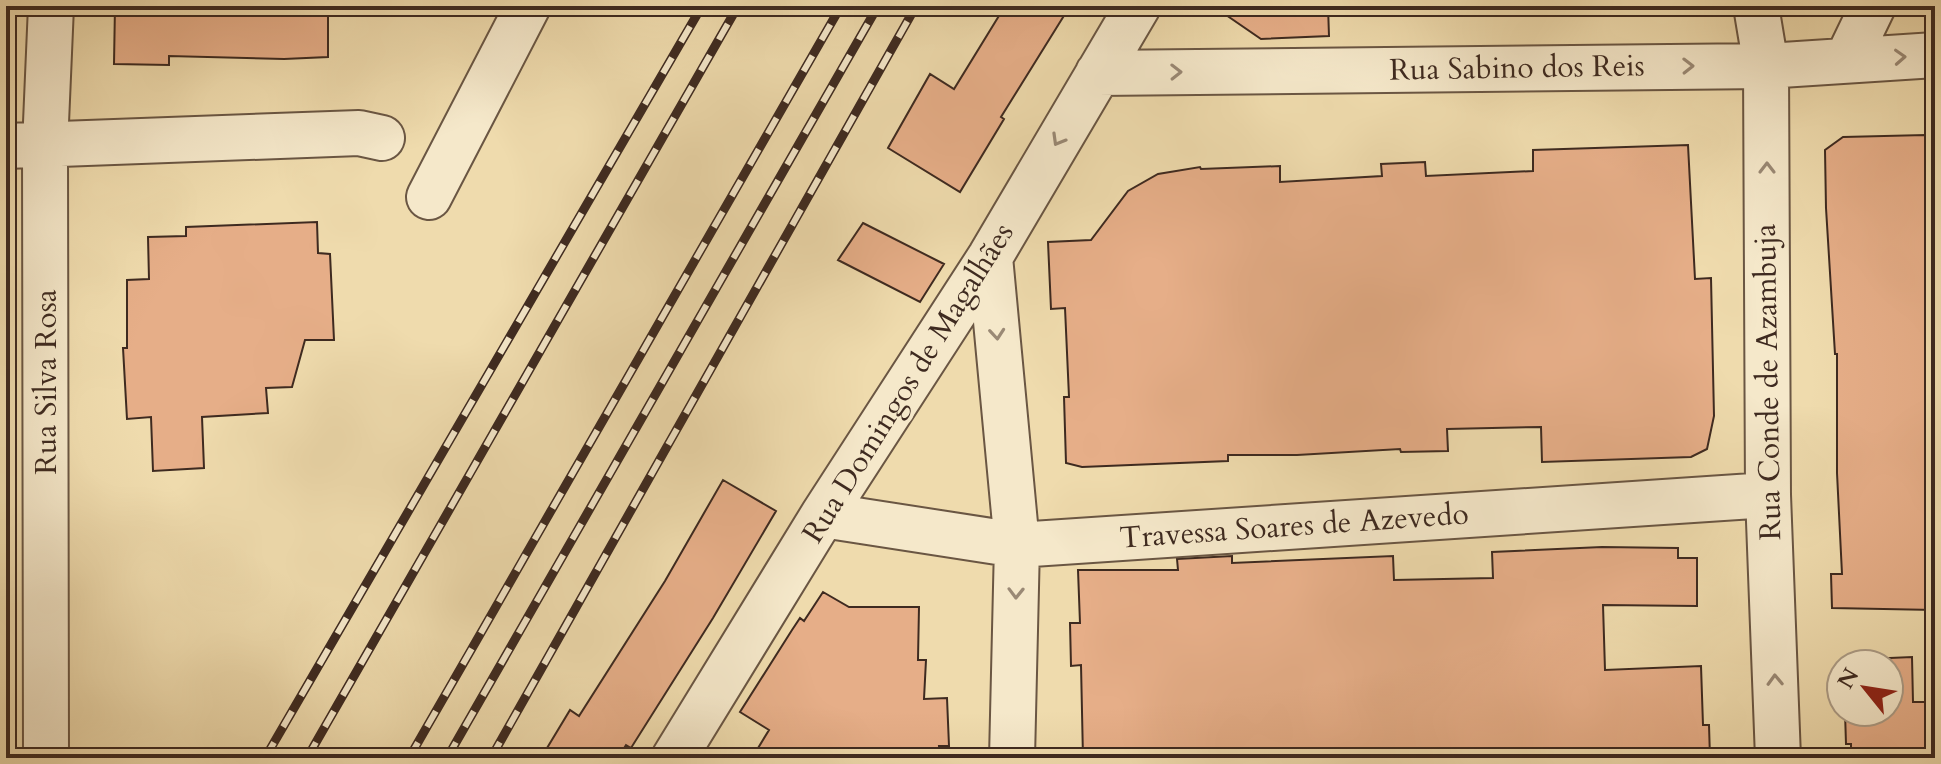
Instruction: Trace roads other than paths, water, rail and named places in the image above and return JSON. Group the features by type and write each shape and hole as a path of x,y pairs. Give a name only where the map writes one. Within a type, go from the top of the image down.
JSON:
{"street":[{"name":"Rua Silva Rosa","path":"46,758 26,146 51,6"},
{"path":"429,197 528,6"},
{"name":"Rua Domingos de Magalhães","path":"674,758 823,515 990,257 1138,6"},
{"name":"Rua Conde de Azambuja","path":"1756,6 1766,66 1768,495 1778,758"},
{"path":"1847,60 1873,6"},
{"name":"Rua Sabino dos Reis","path":"1098,73 1766,66 1935,55"},
{"path":"26,146 359,133 382,138"},
{"path":"990,257 1017,545 1012,758"},
{"name":"Travessa Soares de Azevedo","path":"823,515 1017,545 1768,495"}],"railway":[{"path":"265,758 702,6"},
{"path":"307,758 738,6"},
{"path":"409,758 841,6"},
{"path":"447,758 878,6"},
{"path":"491,758 916,6"}]}
